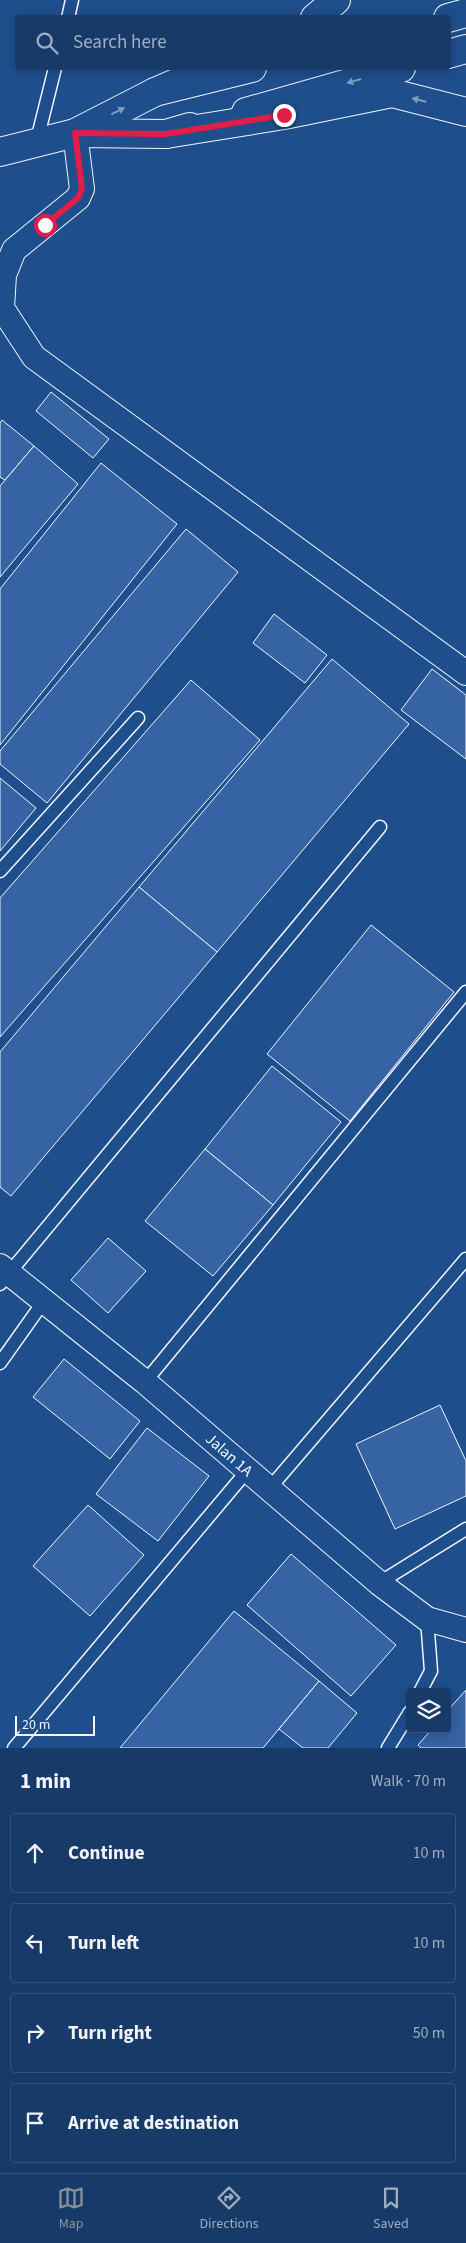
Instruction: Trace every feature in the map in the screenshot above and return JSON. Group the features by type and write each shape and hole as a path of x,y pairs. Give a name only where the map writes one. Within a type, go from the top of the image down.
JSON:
{"street":[{"path":"318,15 336,0"},
{"path":"451,17 466,13"},
{"path":"451,53 466,49"},
{"path":"0,152 75,133 155,92 205,70"},
{"path":"155,92 244,70"},
{"path":"166,134 394,70"},
{"path":"75,133 166,134 284,115 392,93 466,112"},
{"path":"75,133 82,188 78,198 14,250 4,275 2,308 34,357 466,673"},
{"name":"Jalan 1A","path":"3,1274 44,1301 145,1382 247,1471 427,1620 466,1630"}],"lane":[{"path":"69,15 72,0"},
{"path":"36,144 54,70"},
{"path":"0,871 138,718"},
{"path":"3,1274 380,827"},
{"path":"145,1382 466,992"},
{"path":"269,1489 466,1259"},
{"path":"0,1363 44,1301"},
{"path":"14,1748 247,1471"},
{"path":"380,1583 466,1529"},
{"path":"422,1688 431,1671 427,1620"},
{"path":"388,1748 406,1719"}],"building":[{"path":"51,392 109,439 93,458 36,411"},
{"path":"2,420 34,446 5,480 0,477 0,423"},
{"path":"34,446 78,484 0,577 0,486"},
{"path":"101,463 177,524 0,745 0,589"},
{"path":"186,529 238,572 47,803 0,764 0,751"},
{"path":"274,614 327,655 305,683 253,643"},
{"path":"332,659 409,724 217,952 139,887"},
{"path":"432,669 466,695 466,759 401,710"},
{"path":"191,680 260,740 0,1037 0,898"},
{"path":"0,778 36,808 0,851"},
{"path":"139,887 217,952 11,1196 0,1187 0,1052"},
{"path":"371,925 454,992 350,1121 267,1054"},
{"path":"272,1066 341,1122 273,1205 205,1149"},
{"path":"205,1149 273,1205 213,1276 145,1221"},
{"path":"108,1238 146,1271 108,1313 71,1280"},
{"path":"64,1359 140,1421 110,1459 33,1397"},
{"path":"440,1405 466,1461 466,1496 395,1529 356,1444"},
{"path":"147,1428 209,1476 158,1541 96,1494"},
{"path":"88,1505 144,1555 90,1616 33,1566"},
{"path":"291,1554 396,1645 351,1696 247,1605"},
{"path":"234,1611 319,1681 263,1748 120,1748"},
{"path":"319,1681 357,1713 328,1748 303,1748 279,1729"},
{"path":"466,1690 466,1748 421,1748 418,1745 428,1733 451,1733 451,1707"}],"route":[{"path":"45,225 78,198 82,188 75,133 166,134 284,115"}]}
